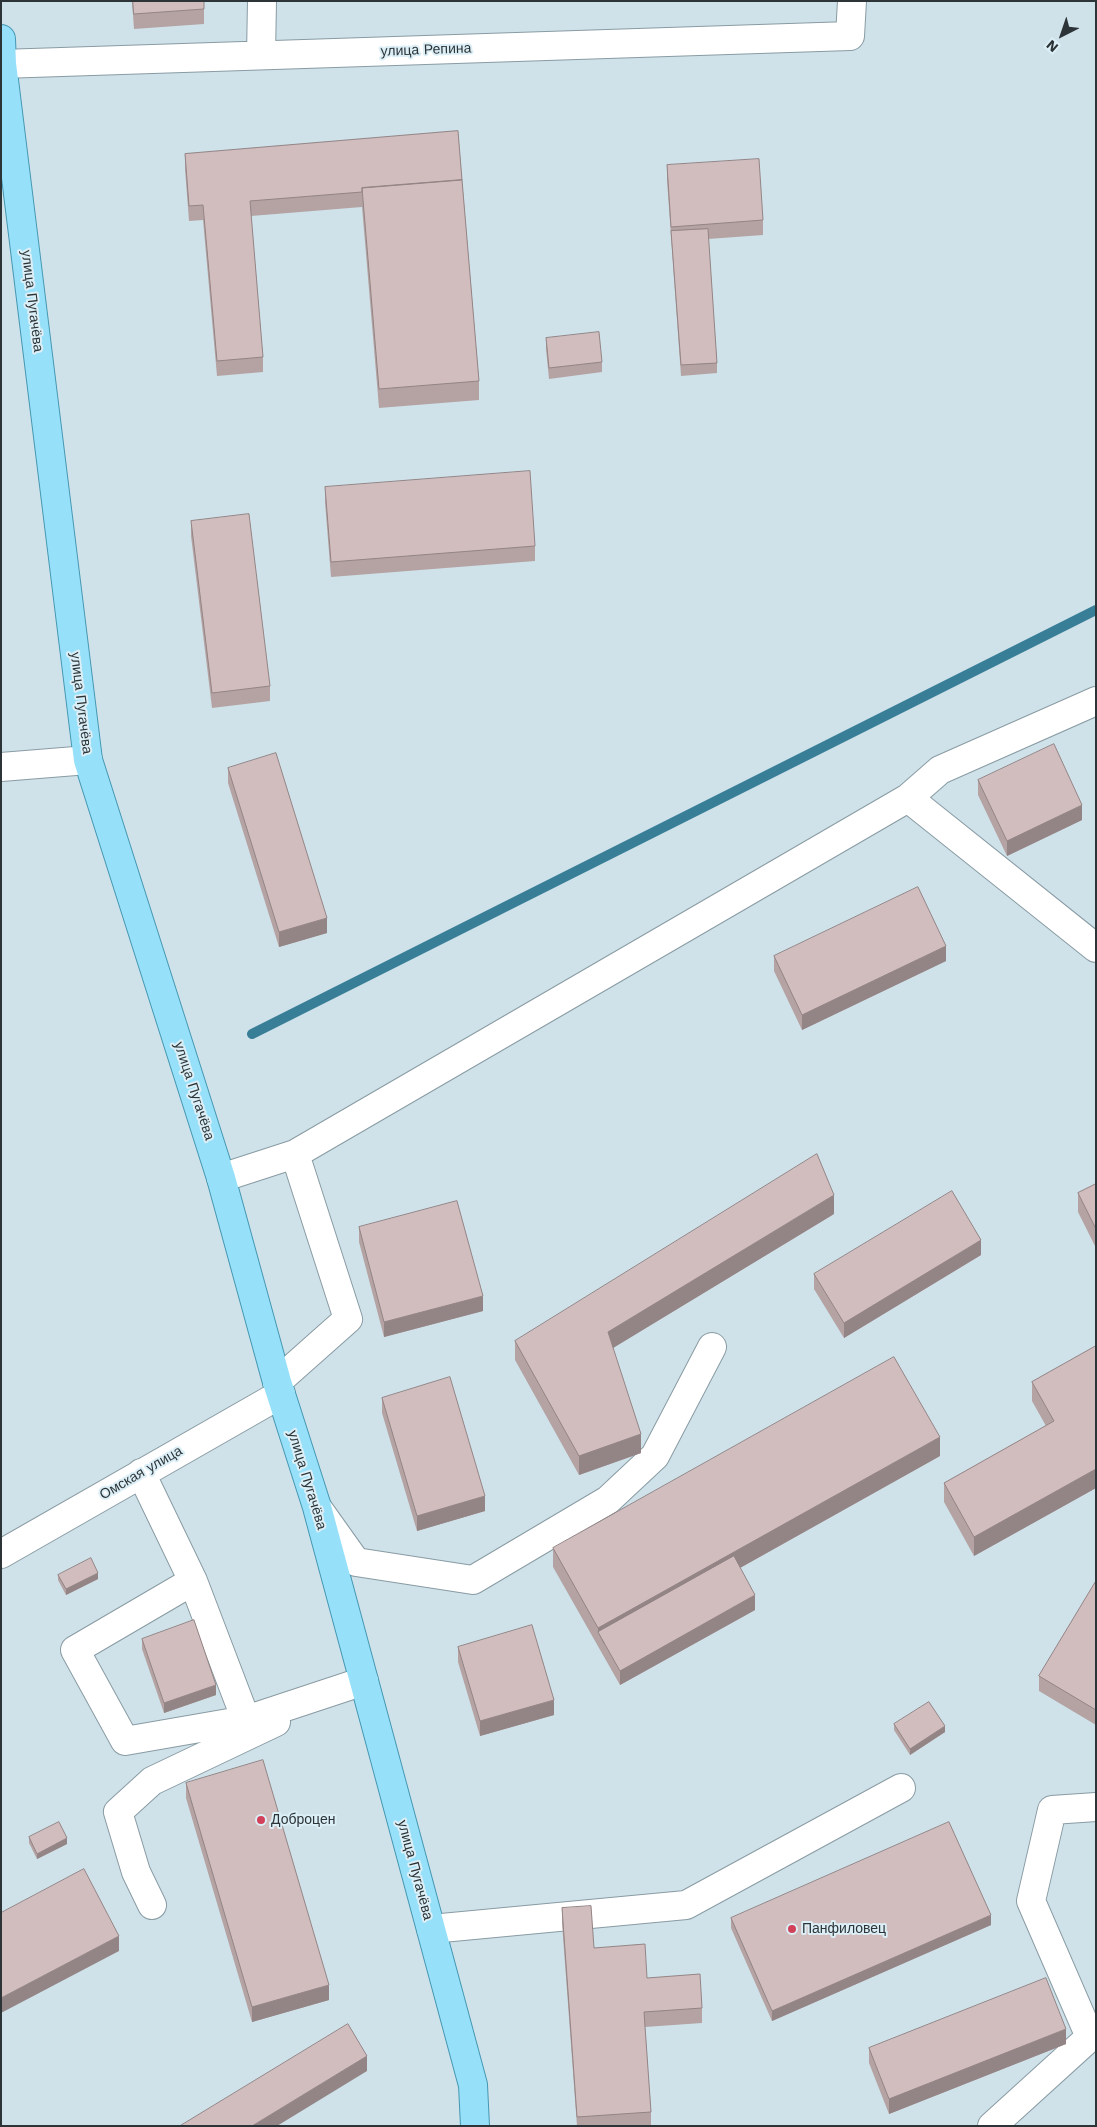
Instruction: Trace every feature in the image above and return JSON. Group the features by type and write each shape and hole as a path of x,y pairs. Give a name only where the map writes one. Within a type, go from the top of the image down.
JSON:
{"main road":[{"name":"улица Пугачёва","path":"2,56 88,760 222,1178 279,1388 317,1507 473,2085 475,2126"}],"street":[{"path":"261,55 262,1"},
{"name":"улица Репина","path":"2,56 261,55 850,36 852,1"},
{"path":"222,1178 295,1154 908,798 940,770 1096,701"},
{"path":"1,767 88,760"},
{"path":"908,798 1096,948"},
{"name":"Омская улица","path":"1,1554 142,1473 279,1388 348,1319 295,1154"},
{"path":"317,1507 356,1562 472,1580 608,1500 655,1456 712,1347"},
{"path":"142,1473 193,1581 246,1720"},
{"path":"193,1581 75,1650 125,1741 246,1720 364,1681"},
{"path":"152,1905 136,1872 118,1812 152,1781 364,1681"},
{"path":"431,1929 686,1905 901,1788"},
{"path":"992,2126 1090,2037 1031,1901 1052,1810 1096,1807"}],"building":[{"path":"133,1 204,1 204,9 134,14"},
{"path":"458,131 462,180 362,188 362,192 250,201 263,357 217,361 203,205 189,206 185,154"},
{"path":"759,159 763,220 671,227 667,165"},
{"path":"462,180 479,381 379,389 362,188"},
{"path":"708,229 717,363 681,365 671,231"},
{"path":"599,332 602,362 549,368 546,338"},
{"path":"530,471 535,546 331,562 325,487"},
{"path":"249,514 270,686 212,693 191,521"},
{"path":"1054,744 1082,805 1007,841 978,780"},
{"path":"276,753 327,918 279,932 228,768"},
{"path":"918,887 946,946 802,1015 774,956"},
{"path":"817,1154 834,1195 608,1332 641,1434 579,1456 515,1341"},
{"path":"1096,1184 1096,1229 1078,1193"},
{"path":"952,1191 981,1240 844,1323 814,1274"},
{"path":"457,1201 483,1296 384,1322 359,1227"},
{"path":"1096,1346 1096,1469 974,1537 944,1483 1054,1421 1032,1382"},
{"path":"894,1357 940,1437 598,1628 553,1548"},
{"path":"450,1377 485,1496 417,1516 382,1398"},
{"path":"734,1556 755,1595 620,1671 598,1632"},
{"path":"91,1558 98,1573 66,1589 58,1575"},
{"path":"1096,1581 1096,1710 1039,1676"},
{"path":"194,1620 216,1685 164,1703 142,1639"},
{"path":"532,1625 554,1700 480,1721 458,1647"},
{"path":"929,1702 945,1726 910,1749 894,1724"},
{"path":"263,1760 329,1985 252,2007 186,1783"},
{"path":"59,1822 67,1838 37,1854 29,1837"},
{"path":"949,1822 991,1915 772,2011 731,1918"},
{"path":"84,1869 119,1936 1,1998 1,1913"},
{"path":"591,1906 594,1948 645,1944 647,1978 700,1974 702,2008 644,2012 651,2112 577,2117 562,1908"},
{"path":"1046,1978 1066,2029 889,2099 869,2048"},
{"path":"348,2024 367,2056 252,2126 180,2126"}],"waterway":[{"path":"252,1034 1096,610"}],"place":[{"name":"Доброцен","path":"261,1820"},
{"name":"Панфиловец","path":"792,1929"}]}
